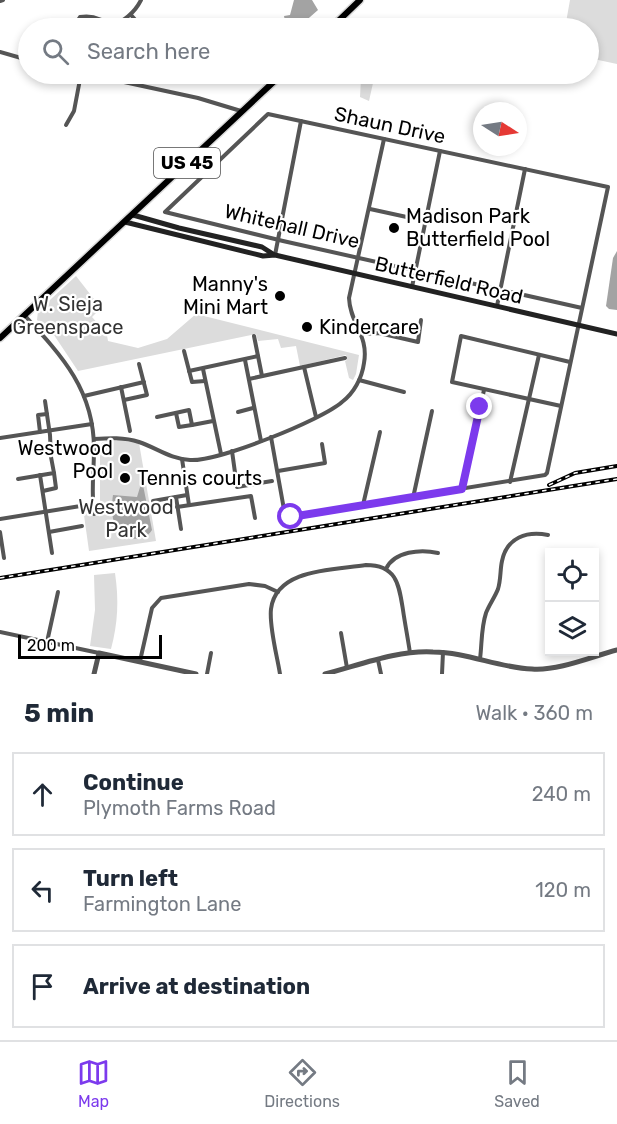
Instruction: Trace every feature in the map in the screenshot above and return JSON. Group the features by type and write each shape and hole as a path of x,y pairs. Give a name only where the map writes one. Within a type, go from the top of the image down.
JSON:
{"main road":[{"path":"341,18 360,0"},
{"name":"US 45","path":"0,338 271,84"},
{"name":"Butterfield Road","path":"133,215 262,247 275,255 617,334"},
{"name":"Butterfield Road","path":"125,222 263,256 275,255"}],"street":[{"path":"126,18 136,10 141,0"},
{"path":"131,15 134,18"},
{"path":"79,18 89,16 96,18"},
{"path":"0,52 18,57"},
{"path":"66,124 74,111 79,84"},
{"path":"133,84 198,98 241,111"},
{"name":"Shaun Drive","path":"171,213 165,212 268,114 608,187 582,308"},
{"path":"275,255 301,121"},
{"path":"94,439 132,440 171,457 194,460 261,442 316,417 342,402 354,390 364,364 366,349 349,303 384,139"},
{"path":"412,287 440,151"},
{"path":"497,306 525,170"},
{"path":"370,209 425,221"},
{"name":"Whitehall Drive","path":"171,213 582,308"},
{"path":"271,437 288,517 545,475 582,308"},
{"path":"25,316 68,365 84,396 94,439 94,514"},
{"path":"362,334 379,333 418,342 422,320"},
{"path":"254,336 262,376"},
{"path":"561,406 452,381 460,336 570,362"},
{"path":"184,351 192,382 205,381"},
{"path":"510,482 538,355"},
{"path":"189,372 258,356"},
{"path":"249,379 345,358"},
{"path":"245,360 261,442"},
{"path":"124,400 147,395 139,363"},
{"path":"304,367 316,417"},
{"path":"203,369 221,454"},
{"path":"359,380 404,392"},
{"path":"84,396 144,382"},
{"path":"121,387 130,431"},
{"path":"462,489 484,390"},
{"path":"43,491 56,488 45,401"},
{"path":"238,411 253,408"},
{"path":"157,417 189,410 192,425"},
{"path":"413,498 432,411"},
{"path":"176,413 179,427 213,421"},
{"path":"40,432 38,415 47,414"},
{"path":"0,438 92,424"},
{"path":"363,506 380,432"},
{"path":"278,471 325,463 322,444"},
{"path":"232,451 239,498"},
{"path":"182,459 189,505"},
{"path":"18,478 54,473"},
{"path":"40,475 52,553"},
{"path":"237,487 272,481"},
{"path":"250,485 255,518"},
{"path":"153,501 187,495"},
{"path":"177,507 251,496"},
{"path":"176,497 181,529"},
{"path":"0,519 93,504"},
{"path":"50,532 82,526"},
{"path":"0,534 4,558"},
{"path":"480,659 483,624 499,587 502,559 506,551 513,542 525,534 548,535"},
{"path":"386,569 393,559 402,555 425,551 438,553"},
{"path":"280,674 271,616 278,592 290,580 301,576 366,565 386,569 399,586 410,653"},
{"path":"140,662 152,608 161,598 249,584 265,586 278,592"},
{"path":"47,642 58,592"},
{"path":"0,632 196,674"},
{"path":"341,633 347,668"},
{"path":"325,674 410,653 443,652 520,668 546,669 617,650"},
{"path":"442,674 443,652"},
{"path":"94,674 99,653"},
{"path":"207,674 211,653"},
{"path":"378,660 381,674"}],"green space":[{"path":"570,0 617,0 617,64 599,60 599,18 567,18"},
{"path":"361,84 373,84 369,101 360,97"},
{"name":"W. Sieja Greenspace","path":"76,276 101,308 92,317 106,330 108,341 138,348 167,339 196,314 359,355 356,374 353,380 349,378 346,355 300,366 296,346 281,348 278,339 258,341 256,334 78,371 54,335 37,320 38,311"},
{"name":"Westwood Park","path":"118,440 139,443 156,541 89,551 83,508 90,511 91,516 100,515 100,445 103,442"},
{"path":"115,573 117,611 111,649 90,646 95,610 94,575"}],"shaded area":[{"path":"294,0 312,0 318,10 309,18 284,18 284,16 290,15"},
{"path":"617,251 617,310 606,306 613,258"},
{"path":"141,484 152,530 142,538 121,538 114,524 113,495 137,497"}],"railway":[{"path":"549,485 575,473 617,466"},
{"path":"0,578 617,479"}],"place":[{"name":"Madison Park Butterfield Pool","path":"394,228"},
{"name":"Manny's Mini Mart","path":"280,296"},
{"name":"Kindercare","path":"307,327"},
{"name":"Westwood Pool","path":"125,459"},
{"name":"Tennis courts","path":"125,478"}],"route":[{"path":"291,517 462,489 480,407"}]}
